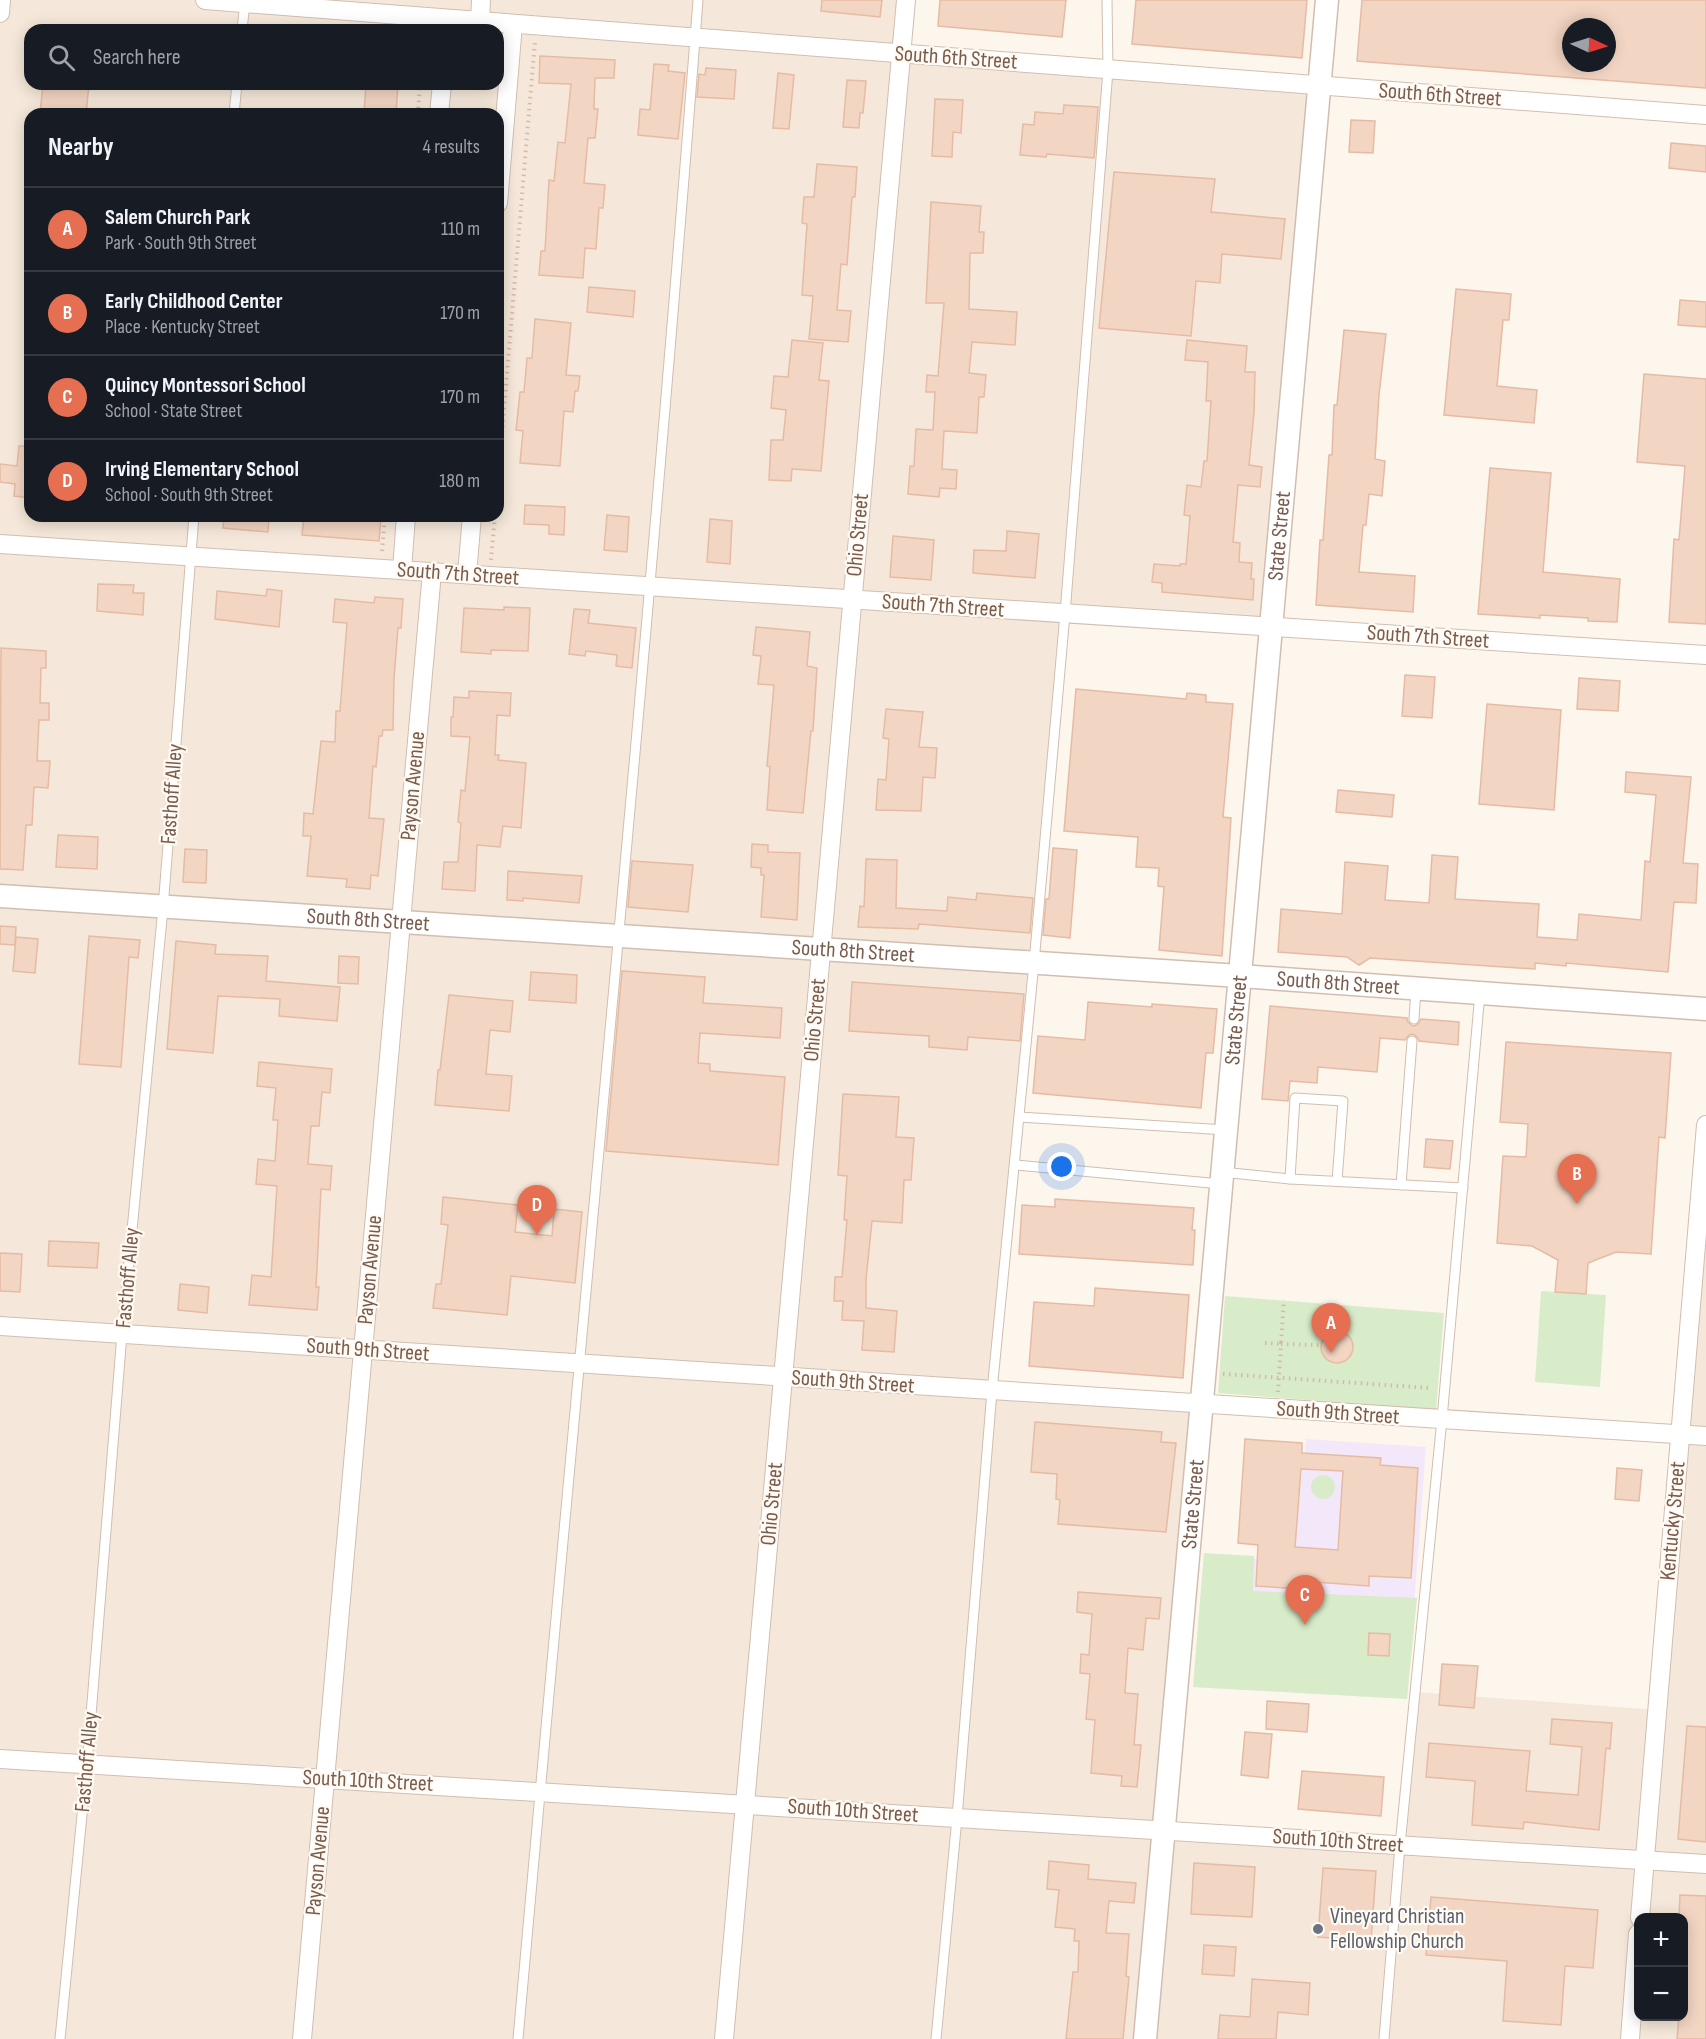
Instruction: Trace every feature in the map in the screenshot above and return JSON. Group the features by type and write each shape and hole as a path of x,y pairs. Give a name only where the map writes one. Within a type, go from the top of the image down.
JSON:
{"street":[{"path":"0,13 1,0"},
{"name":"South 6th Street","path":"205,0 245,2 446,24 480,21 1706,115"},
{"path":"480,21 482,0"},
{"name":"Ohio Street","path":"724,2039 906,0"},
{"name":"State Street","path":"1145,2039 1327,0"},
{"path":"504,131 513,24"},
{"path":"440,108 441,90"},
{"path":"402,570 406,522"},
{"path":"467,574 471,522"},
{"name":"South 7th Street","path":"0,544 1706,655"},
{"name":"Payson Avenue","path":"302,2039 432,572"},
{"name":"South 8th Street","path":"0,896 1240,976 1706,1009"},
{"name":"Kentucky Street","path":"1640,1913 1706,1125"},
{"name":"South 9th Street","path":"0,1326 1706,1436"},
{"name":"South 10th Street","path":"0,1759 1706,1864"},
{"path":"1630,2039 1635,1967"}],"lane":[{"path":"518,2039 578,1364 619,937 698,0"},
{"path":"936,2039 957,1818 992,1390 1015,1165 1065,614 1108,70 1107,0"},
{"path":"243,24 245,2"},
{"path":"235,108 236,90"},
{"name":"Fasthoff Alley","path":"60,2039 87,1764 122,1334 163,908 193,522"},
{"path":"1414,1018 1416,988"},
{"path":"1384,2039 1480,993"},
{"path":"1401,1185 1412,1041"},
{"path":"1290,1179 1295,1098 1307,1098 1343,1101 1337,1181"},
{"path":"1019,1117 1226,1130"},
{"path":"1015,1165 1222,1178 1290,1179 1463,1188"}],"path":[{"path":"504,411 537,26"},
{"path":"418,108 420,90"},
{"path":"380,568 384,522"},
{"path":"490,576 494,522"},
{"path":"1276,1409 1284,1300"},
{"path":"1265,1343 1322,1345"},
{"path":"1204,1373 1445,1389"}],"shaded area":[{"path":"0,0 906,0 901,53 1319,86 1271,627 1066,614 992,1390 1202,1404 1164,1830 1400,1845 1415,1692 1658,1710 1706,1178 1706,2039 0,2039"},
{"path":"1306,1439 1426,1447 1407,1699 1193,1687 1204,1553 1292,1563"}],"green space":[{"path":"1541,1291 1606,1295 1600,1387 1535,1382"},
{"path":"1225,1296 1444,1313 1436,1410 1218,1393"},
{"path":"1323,1475 1331,1479 1335,1487 1331,1495 1323,1499 1315,1495 1311,1487 1315,1479"},
{"path":"1204,1553 1254,1556 1253,1591 1417,1598 1407,1699 1193,1687"}],"building":[{"path":"822,0 882,0 880,17 821,11"},
{"path":"940,0 1066,0 1062,37 938,26"},
{"path":"1136,0 1307,0 1302,58 1132,44"},
{"path":"1362,0 1706,0 1706,88 1357,61"},
{"path":"540,56 615,60 614,78 595,78 594,109 598,109 595,138 588,138 584,183 605,185 603,208 599,208 596,249 585,248 583,278 539,275 541,251 545,251 549,180 554,181 558,142 565,143 571,84 539,83"},
{"path":"654,64 669,65 668,71 685,73 678,139 638,135 640,109 650,110"},
{"path":"706,68 736,70 734,99 697,97 699,74 705,75"},
{"path":"778,73 794,75 789,129 773,128"},
{"path":"847,80 866,81 859,128 843,127"},
{"path":"42,90 88,90 87,108 41,108"},
{"path":"366,90 398,90 396,108 364,108"},
{"path":"935,99 963,100 961,133 953,132 952,157 932,156"},
{"path":"1064,105 1098,107 1094,158 1047,154 1046,157 1020,155 1023,124 1034,125 1035,112 1063,114"},
{"path":"1351,120 1375,121 1373,153 1349,152"},
{"path":"1671,143 1706,146 1706,172 1669,168"},
{"path":"817,164 857,167 855,197 852,197 847,265 841,264 837,310 851,311 848,342 809,339 813,296 802,295 807,224 802,223 804,197 814,197"},
{"path":"1114,172 1215,179 1211,212 1285,219 1281,259 1222,254 1220,283 1196,281 1191,336 1099,328"},
{"path":"931,202 981,206 979,232 984,232 983,253 970,253 969,309 1017,312 1015,345 972,342 969,373 986,375 984,397 979,397 977,433 944,431 942,469 957,470 956,489 940,488 939,497 908,494 910,466 914,466 916,429 933,430 935,392 926,392 927,375 938,376 944,303 926,303"},
{"path":"589,287 635,291 633,317 587,312"},
{"path":"1456,289 1511,294 1509,320 1503,320 1497,386 1537,390 1534,423 1444,415"},
{"path":"1680,300 1706,302 1706,327 1678,325"},
{"path":"535,319 571,323 566,375 580,376 578,391 575,391 573,412 564,411 560,466 520,463 523,431 516,430 520,392 524,392 527,358 532,358"},
{"path":"1344,330 1386,334 1375,459 1385,461 1382,496 1369,494 1366,525 1363,525 1359,572 1415,576 1413,612 1316,605 1320,540 1323,540 1329,455 1332,455 1334,405 1337,405"},
{"path":"792,340 823,343 819,380 829,381 821,471 792,469 791,481 769,480 771,440 783,440 786,410 771,408 774,376 788,377"},
{"path":"1187,340 1247,346 1245,372 1255,372 1249,465 1262,467 1260,487 1238,485 1233,542 1240,543 1239,562 1252,563 1253,600 1162,592 1162,583 1152,582 1154,564 1180,566 1180,564 1186,564 1190,516 1184,515 1187,485 1201,487 1204,461 1207,461 1211,401 1206,401 1208,362 1185,360"},
{"path":"1644,374 1706,379 1706,624 1669,622 1674,539 1679,540 1685,466 1637,462"},
{"path":"19,446 24,446 24,497 14,496 15,484 0,482 0,464 17,466"},
{"path":"1490,468 1551,473 1543,572 1620,579 1617,622 1540,615 1540,618 1478,614"},
{"path":"525,505 565,507 564,535 549,534 549,525 524,524"},
{"path":"607,515 629,517 627,552 604,550"},
{"path":"710,519 732,521 730,564 707,562"},
{"path":"224,522 269,522 268,532 223,528"},
{"path":"303,522 381,522 379,541 302,535"},
{"path":"1007,531 1039,534 1035,578 973,573 974,550 1006,551"},
{"path":"893,536 934,540 931,580 890,577"},
{"path":"98,584 134,585 133,593 144,593 143,615 97,611"},
{"path":"267,589 282,591 279,627 215,619 217,591 266,596"},
{"path":"375,597 403,599 394,678 393,730 383,730 382,736 379,736 376,767 373,766 369,818 384,819 378,876 371,875 370,889 346,887 347,879 307,876 311,836 303,836 304,813 313,814 321,741 335,742 336,711 340,711 347,623 333,622 335,599 374,603"},
{"path":"504,607 530,608 528,651 491,650 491,654 461,652 464,608 504,610"},
{"path":"574,609 590,610 588,623 636,628 632,668 616,666 617,655 586,651 585,656 569,654"},
{"path":"756,627 810,632 807,666 817,668 813,731 811,731 803,813 767,810 770,767 767,766 774,685 758,684 761,656 753,655"},
{"path":"1,648 46,651 46,668 41,668 40,703 49,703 49,720 39,720 37,761 50,761 48,788 34,787 32,825 26,825 23,870 0,869"},
{"path":"1405,675 1435,677 1432,718 1402,716"},
{"path":"1579,678 1620,681 1618,711 1577,709"},
{"path":"1076,689 1186,699 1187,693 1206,695 1206,702 1233,704 1223,817 1231,818 1222,956 1159,950 1164,887 1158,886 1159,868 1136,867 1138,837 1064,831"},
{"path":"469,691 511,693 510,716 497,715 495,755 499,755 498,760 526,763 521,828 503,826 500,847 477,845 475,891 442,889 444,862 458,862 461,790 465,791 470,737 451,736 451,717 453,717 454,697 469,698"},
{"path":"1487,704 1561,710 1554,810 1479,804"},
{"path":"886,709 923,712 919,747 937,748 935,778 923,777 921,811 876,810 878,779 886,780 889,739 883,738"},
{"path":"1626,772 1691,777 1683,863 1698,864 1696,903 1674,902 1668,972 1566,963 1566,966 1535,963 1535,969 1370,958 1359,965 1347,957 1278,952 1281,909 1342,914 1345,862 1388,866 1385,900 1429,903 1432,855 1458,857 1455,899 1539,904 1537,937 1577,940 1579,914 1641,920 1645,861 1650,862 1656,795 1625,792"},
{"path":"1338,790 1394,795 1392,817 1336,812"},
{"path":"58,835 98,837 97,869 56,867"},
{"path":"752,844 768,845 768,852 800,853 797,920 761,917 764,875 761,875 761,868 751,867"},
{"path":"1053,848 1077,850 1070,938 1043,935 1046,899 1049,899"},
{"path":"185,849 207,850 206,883 183,882"},
{"path":"866,859 897,860 896,908 947,911 948,897 976,900 977,893 1033,898 1030,933 919,924 918,929 858,927 860,906 864,907"},
{"path":"632,861 693,865 688,912 628,907"},
{"path":"508,871 582,876 579,903 523,898 523,901 507,900"},
{"path":"0,926 16,927 15,945 0,944"},
{"path":"89,936 140,940 138,958 129,957 121,1067 79,1064"},
{"path":"16,937 38,939 35,973 13,971"},
{"path":"176,941 216,945 215,954 268,956 266,981 340,987 337,1021 279,1016 280,999 218,996 213,1053 167,1049"},
{"path":"339,956 359,957 358,984 338,983"},
{"path":"622,971 705,977 703,1003 782,1008 780,1038 700,1033 698,1063 710,1064 710,1071 785,1077 778,1165 606,1151"},
{"path":"531,972 577,975 576,1003 529,1000"},
{"path":"852,982 1024,994 1020,1041 968,1037 967,1050 929,1047 929,1036 849,1031"},
{"path":"449,995 513,1001 510,1032 490,1030 486,1074 512,1076 509,1111 435,1105"},
{"path":"1088,1002 1217,1009 1213,1053 1206,1053 1201,1108 1033,1093 1038,1036 1085,1040"},
{"path":"1270,1006 1407,1018 1413,1026 1417,1025 1421,1019 1459,1022 1458,1045 1419,1041 1413,1034 1405,1040 1380,1038 1377,1072 1318,1067 1317,1083 1290,1081 1288,1101 1262,1099"},
{"path":"1506,1042 1671,1053 1665,1138 1659,1137 1651,1254 1616,1252 1588,1263 1586,1294 1555,1292 1558,1260 1532,1246 1497,1243 1503,1156 1526,1157 1528,1124 1500,1122"},
{"path":"259,1062 332,1069 330,1093 322,1092 319,1126 311,1126 308,1164 332,1166 330,1190 321,1189 317,1310 249,1305 252,1275 271,1277 277,1186 256,1184 258,1159 275,1161 278,1120 273,1120 276,1088 257,1086"},
{"path":"843,1094 899,1097 896,1137 914,1138 911,1180 904,1180 902,1223 872,1221 866,1279 866,1308 897,1311 894,1352 862,1350 864,1321 842,1320 843,1301 834,1301 835,1277 842,1277 847,1220 844,1220 847,1176 838,1175"},
{"path":"1426,1139 1453,1141 1450,1169 1424,1167"},
{"path":"443,1197 518,1205 515,1232 552,1236 554,1209 582,1212 575,1283 511,1276 507,1315 433,1308 436,1284 441,1284 448,1225 441,1224"},
{"path":"1055,1199 1194,1208 1193,1265 1019,1254 1022,1205 1055,1207"},
{"path":"49,1241 99,1243 97,1268 48,1266"},
{"path":"0,1253 22,1254 20,1292 0,1291"},
{"path":"180,1284 209,1287 207,1313 178,1310"},
{"path":"1095,1288 1189,1295 1183,1378 1029,1366 1034,1302 1094,1306"},
{"path":"1337,1331 1348,1336 1353,1347 1348,1358 1337,1363 1326,1358 1321,1347 1326,1336"},
{"path":"1035,1422 1162,1432 1161,1442 1176,1443 1166,1532 1058,1524 1060,1500 1056,1499 1057,1474 1031,1472"},
{"path":"1245,1439 1302,1443 1302,1453 1381,1458 1380,1465 1418,1468 1411,1578 1369,1576 1369,1586 1301,1581 1300,1589 1256,1586 1258,1545 1238,1543","holes":["1301,1469 1343,1471 1338,1550 1295,1547"]},
{"path":"1617,1468 1642,1470 1639,1501 1615,1499"},
{"path":"1078,1592 1161,1598 1159,1619 1146,1618 1143,1650 1128,1648 1125,1693 1138,1694 1134,1745 1141,1745 1137,1787 1121,1786 1122,1776 1091,1773 1095,1720 1086,1719 1090,1674 1080,1673 1081,1654 1089,1655 1092,1614 1077,1612"},
{"path":"1369,1633 1390,1634 1389,1656 1368,1655"},
{"path":"1442,1664 1478,1666 1474,1708 1439,1705"},
{"path":"1267,1701 1309,1704 1307,1732 1266,1729"},
{"path":"1552,1719 1612,1723 1610,1749 1606,1748 1599,1830 1524,1822 1523,1829 1472,1825 1475,1781 1426,1777 1429,1743 1530,1751 1526,1791 1578,1795 1582,1747 1550,1744"},
{"path":"1687,1726 1706,1727 1706,1842 1678,1839"},
{"path":"1245,1732 1272,1734 1268,1778 1241,1775"},
{"path":"1302,1771 1384,1777 1381,1816 1298,1809"},
{"path":"1049,1861 1089,1865 1088,1879 1136,1883 1134,1903 1109,1901 1106,1933 1129,1934 1126,1976 1129,1977 1123,2039 1066,2039 1073,1972 1078,1972 1079,1941 1074,1941 1075,1929 1055,1927 1059,1890 1047,1889"},
{"path":"1194,1863 1255,1867 1252,1917 1191,1914"},
{"path":"1323,1868 1376,1871 1371,1941 1318,1937"},
{"path":"1680,1895 1706,1896 1706,2039 1677,2039 1679,2021 1688,2021 1688,1913 1679,1913"},
{"path":"1431,1897 1598,1910 1593,1968 1565,1966 1561,2025 1503,2021 1507,1961 1426,1955"},
{"path":"1204,1945 1236,1947 1234,1976 1202,1974"},
{"path":"1252,1979 1310,1983 1308,2015 1278,2012 1276,2039 1218,2039 1220,2015 1250,2017"}],"place":[{"name":"Early Childhood Center","path":"1577,1204"},
{"name":"Irving Elementary School","path":"537,1235"},
{"name":"Salem Church Park","path":"1331,1353"},
{"name":"Quincy Montessori School","path":"1305,1625"},
{"name":"Vineyard Christian Fellowship Church","path":"1318,1929"}]}
